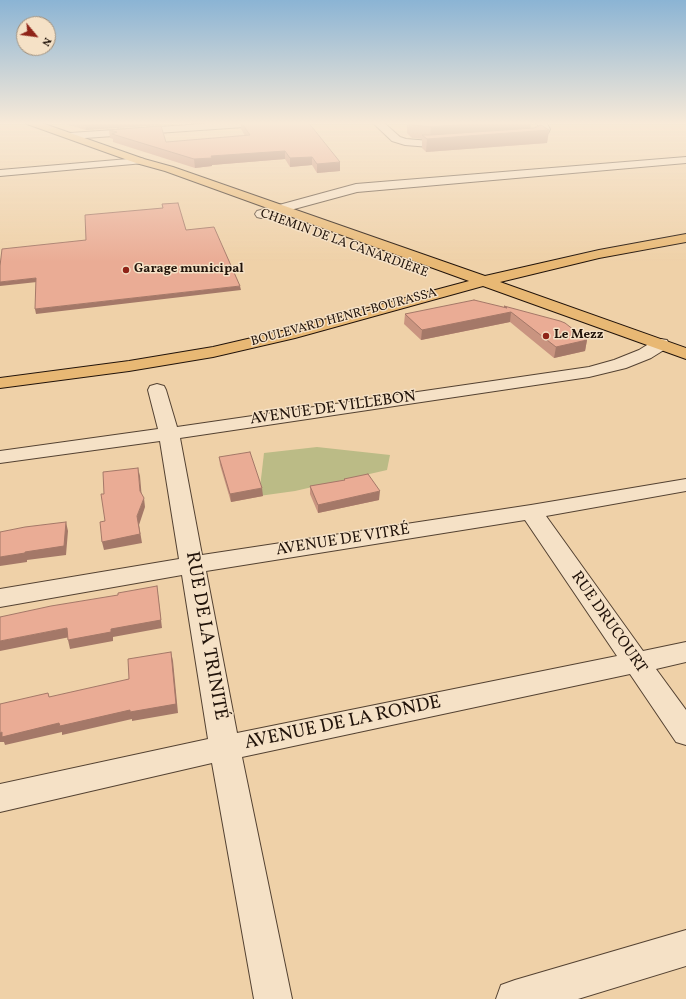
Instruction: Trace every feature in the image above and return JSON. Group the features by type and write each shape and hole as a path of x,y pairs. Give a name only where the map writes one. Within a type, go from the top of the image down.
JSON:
{"main road":[{"name":"CHEMIN DE LA CANARDIÈRE","path":"156,169 209,190 261,214 396,264"},
{"name":"CHEMIN DE LA CANARDIÈRE","path":"168,169 279,208 461,280 653,349 686,354"},
{"path":"644,232 686,226"},
{"name":"BOULEVARD HENRI-BOURASSA","path":"0,383 139,365 213,352 289,334 483,274 686,238"},
{"name":"CHEMIN DE LA CANARDIÈRE","path":"483,274 653,349 686,367"},
{"name":"CHEMIN DE LA CANARDIÈRE","path":"437,279 461,280"},
{"name":"BOULEVARD HENRI-BOURASSA","path":"0,370 126,354 222,336 437,279"}],"street":[{"path":"0,174 58,169"},
{"path":"261,214 356,188 584,169"},
{"name":"AVENUE DE VILLEBON","path":"0,457 169,434 589,372 620,364 653,349"},
{"name":"RUE DE LA TRINITÉ","path":"157,390 169,434 225,749 274,999"},
{"name":"AVENUE DE VITRÉ","path":"0,598 192,565 531,512 686,485"},
{"name":"RUE DRUCOURT","path":"531,512 686,733"},
{"name":"AVENUE DE LA RONDE","path":"0,798 686,652"},
{"path":"515,999 686,948"}],"green space":[{"path":"317,447 390,455 387,470 295,491 259,496 264,453"}],"building":[{"name":"Garage municipal","path":"178,203 186,230 214,227 240,286 35,309 36,278 0,282 2,249 86,240 85,215 163,208 162,204"},
{"path":"474,300 507,308 504,306 560,321 565,323 587,340 556,347 511,312 422,330 405,314"},
{"path":"250,452 262,488 230,494 219,457"},
{"path":"138,468 140,491 144,498 137,516 140,534 102,542 100,522 105,521 101,494 104,494 103,472"},
{"path":"368,474 380,491 318,505 310,486 345,480 344,479"},
{"path":"66,522 64,546 0,557 0,532"},
{"path":"157,586 161,620 111,629 111,632 68,640 67,628 0,641 0,617 51,606 118,595 118,593"},
{"path":"171,652 176,704 130,712 130,710 60,726 59,723 2,737 2,732 0,733 0,704 48,693 49,697 129,679 128,659"}],"place":[{"name":"Garage municipal","path":"126,270"},
{"name":"Le Mezz","path":"546,336"}]}
